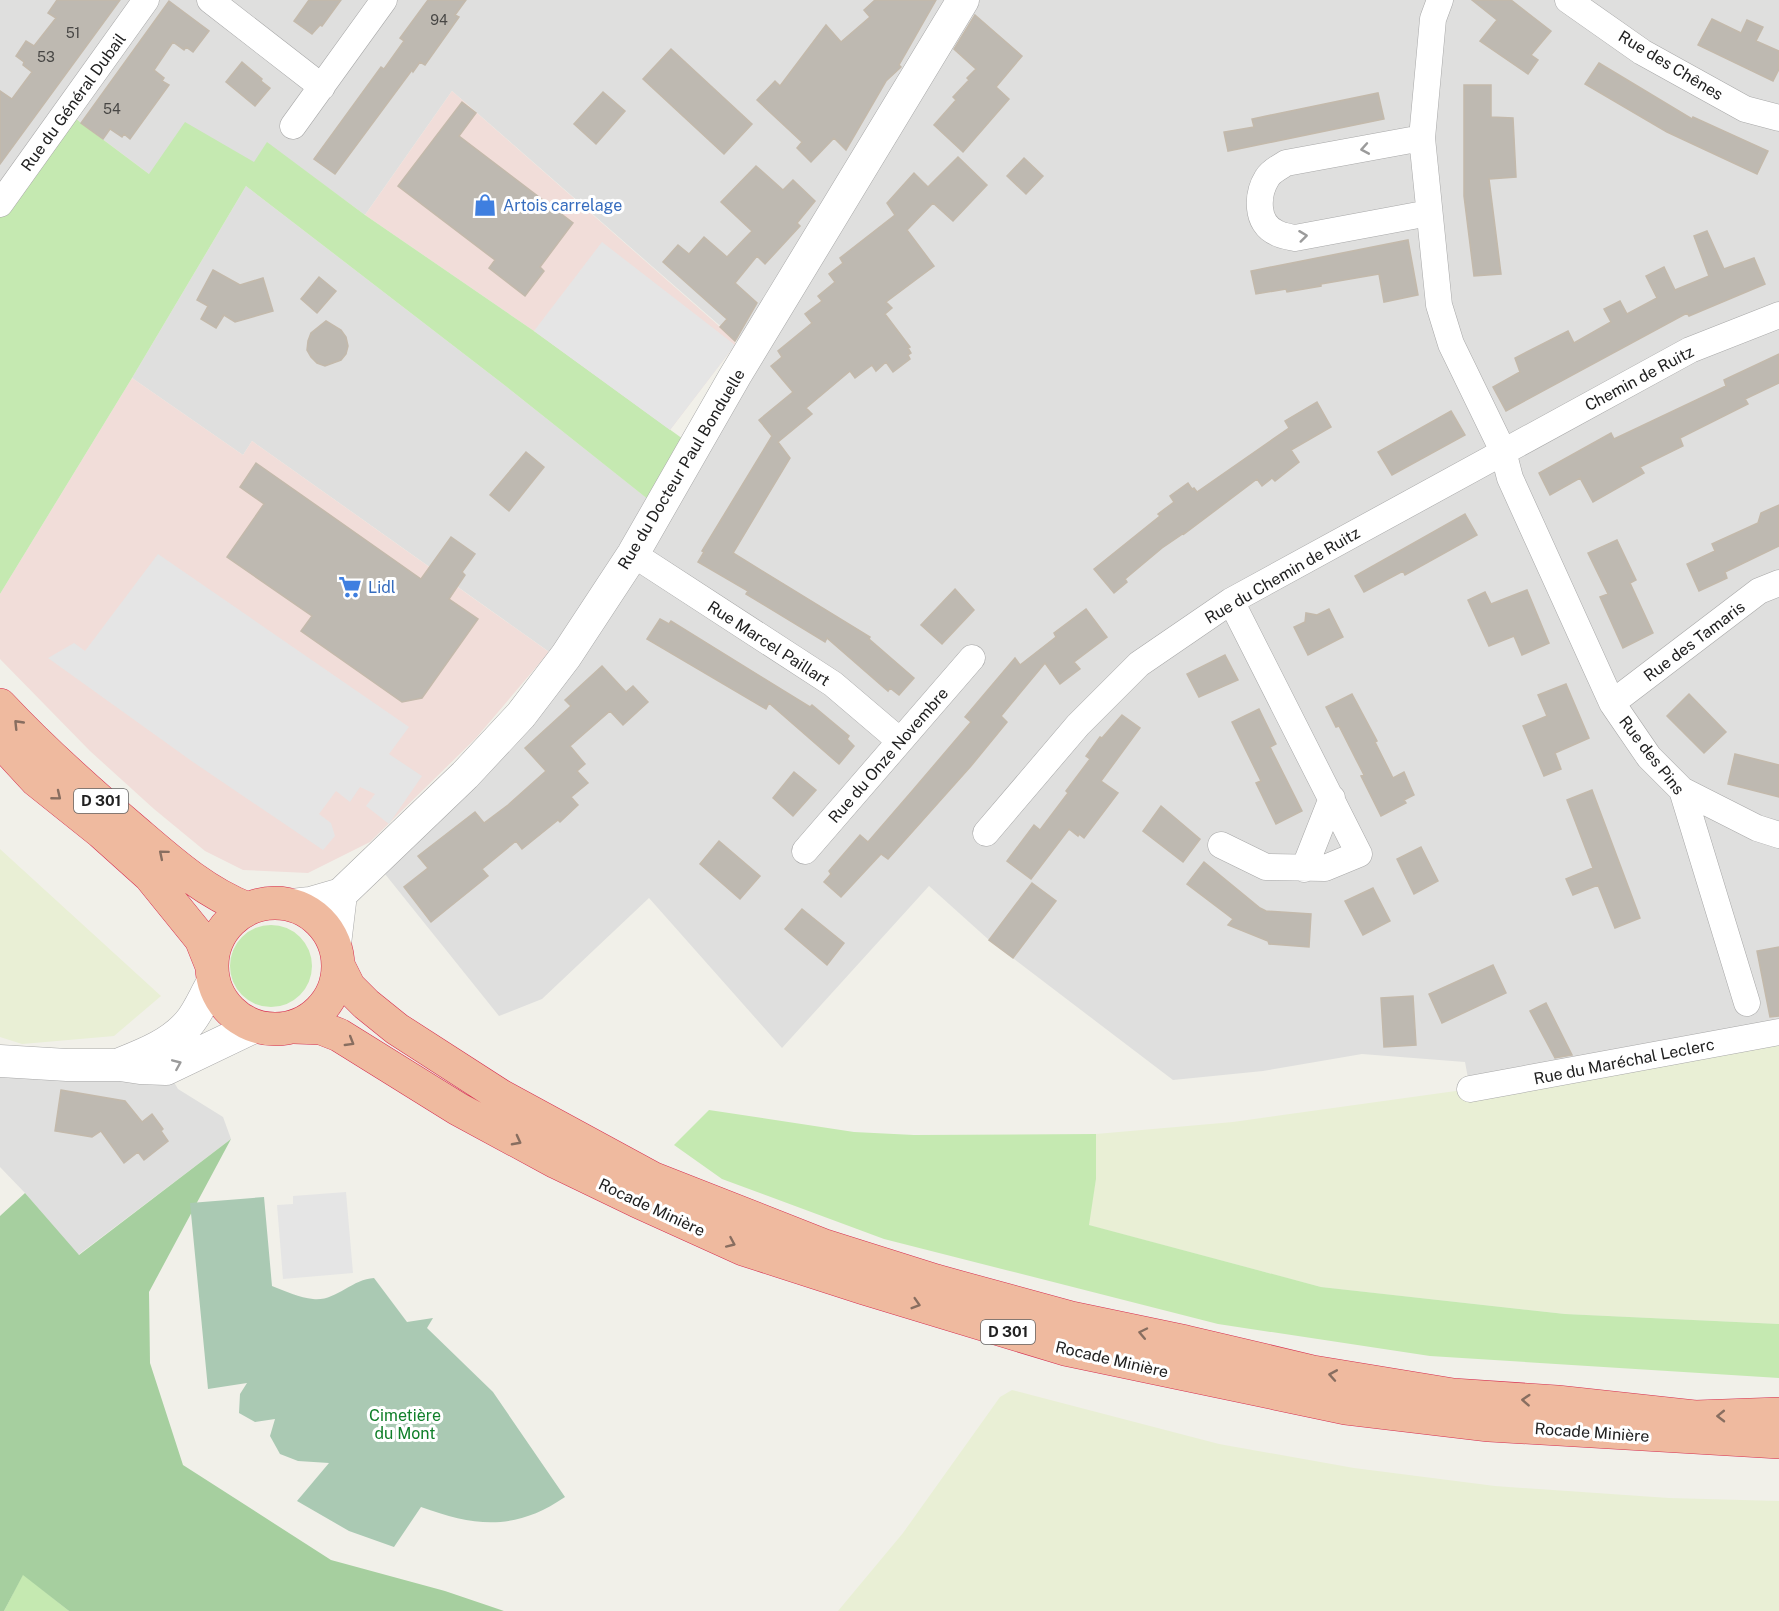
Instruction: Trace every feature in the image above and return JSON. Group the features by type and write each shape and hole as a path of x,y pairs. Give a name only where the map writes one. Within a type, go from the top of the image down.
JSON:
{"highway":[{"name":"D 301","path":"0,705 53,759 179,868 209,890 248,909"},
{"name":"D 301","path":"0,741 36,780 102,832 150,876 201,939 212,973"},
{"path":"270,903 292,905 318,919 328,930 337,955 332,997 312,1018 294,1027 274,1030 254,1027 232,1014 224,1005 212,973 214,947 222,931 233,918 248,909 270,903"},
{"name":"Rocade Minière","path":"337,955 349,987 366,1004 397,1029 501,1096 652,1178 825,1246 936,1281 1071,1318 1313,1372 1453,1395 1557,1402 1695,1416 1779,1414"},
{"name":"Rocade Minière","path":"294,1027 321,1028 339,1035 459,1109 546,1156 637,1201 743,1249 1065,1349 1346,1408 1489,1425 1779,1442"}],"street":[{"name":"Rue du Général Dubail","path":"0,204 69,111 146,0"},
{"path":"210,0 322,87"},
{"path":"294,126 384,0"},
{"name":"Rue du Docteur Paul Bonduelle","path":"341,894 465,775 521,715 566,656 633,554 735,376 963,0"},
{"name":"Rue des Pins","path":"1440,0 1433,19 1422,138 1439,305 1451,344 1503,451 1510,478 1612,703 1649,757 1682,790 1748,1003"},
{"name":"Rue des Chênes","path":"1568,0 1642,52 1745,109 1779,118"},
{"path":"1422,138 1286,163 1268,175 1260,194 1259,210 1263,219 1275,233 1296,238 1429,213"},
{"name":"Chemin de Ruitz","path":"1503,451 1690,350 1779,315"},
{"name":"Rue du Chemin de Ruitz","path":"986,833 1078,724 1139,664 1232,601 1503,451"},
{"name":"Rue Marcel Paillart","path":"633,554 833,684 900,741"},
{"name":"Rue des Tamaris","path":"1612,703 1759,591 1779,583"},
{"path":"1221,845 1266,867 1325,868 1359,854 1232,601"},
{"name":"Rue du Onze Novembre","path":"805,852 972,658"},
{"path":"1682,790 1757,828 1779,835"},
{"path":"1304,869 1332,798"},
{"path":"292,905 310,903 341,894 337,955"},
{"path":"120,1065 154,1050 175,1037 191,1021 212,973"},
{"path":"1,1064 120,1065 166,1068 254,1027"},
{"name":"Rue du Maréchal Leclerc","path":"1470,1089 1779,1032"}],"shaded area":[{"path":"0,0 1779,0 1779,1032 1470,1089 1465,1062 1362,1054 1263,1071 1173,1080 989,940 929,886 782,1048 649,898 542,999 499,1016 385,874 386,851 562,661 252,441 243,455 132,378 246,186 658,507 750,352 452,91 365,215 267,143 255,162 149,174 81,123 69,111 0,204"},
{"path":"452,91 735,340 735,345 670,430 534,331 365,215"},
{"path":"602,242 735,345 670,430 534,331"},
{"path":"132,378 243,455 252,441 549,652 476,738 370,842 308,873 243,870 205,851 90,751 0,659 0,594"},
{"path":"158,554 409,727 389,754 422,776 389,824 366,806 375,794 360,787 350,802 336,791 319,814 331,823 335,836 323,850 193,762 48,658 74,643 85,651"},
{"path":"166,1069 178,1089 223,1117 231,1139 78,1255 0,1167 0,1070"},
{"path":"346,1192 353,1273 283,1279 277,1205 293,1204 293,1196"}],"green space":[{"path":"68,111 149,174 185,122 254,162 267,142 365,215 534,331 694,447 659,508 503,384 246,186 0,594 0,204"},
{"path":"0,849 161,996 114,1036 22,1044 0,1037"},
{"path":"271,925 287,928 300,937 309,950 312,966 309,982 300,995 287,1004 271,1007 255,1004 242,995 233,982 230,966 233,950 242,937 255,928"},
{"path":"1779,1032 1779,1324 1565,1314 1321,1287 1088,1225 1096,1179 1096,1134 1233,1122 1470,1089"},
{"path":"709,1110 854,1132 914,1135 1096,1134 1096,1179 1089,1225 1321,1287 1565,1314 1779,1324 1779,1378 1430,1356 1218,1324 884,1239 722,1179 674,1145"},
{"path":"231,1139 149,1292 150,1363 183,1465 331,1560 445,1591 504,1611 69,1611 23,1575 4,1611 0,1611 0,1216 25,1193 79,1255"},
{"name":"Cimetière du Mont","path":"264,1197 272,1286 303,1297 321,1299 358,1282 374,1278 407,1322 433,1318 427,1328 493,1392 565,1497 529,1516 495,1522 460,1519 421,1507 394,1547 349,1531 297,1501 329,1463 298,1461 280,1454 270,1436 275,1419 255,1422 239,1413 240,1394 247,1383 208,1389 190,1203"},
{"path":"1012,1390 1219,1444 1354,1468 1495,1486 1669,1498 1779,1501 1779,1611 838,1611 903,1533 1000,1397"},
{"path":"23,1574 69,1611 4,1611"}],"building":[{"path":"57,0 120,0 0,164 0,91 12,99 32,72 16,56 26,41 34,46 56,18 48,13"},
{"path":"309,0 341,0 322,26 320,25 312,34 294,21"},
{"path":"428,0 466,0 455,15 459,17 425,65 420,62 413,72 412,70 335,174 314,159 381,67 384,69 404,41 400,38"},
{"path":"875,0 936,0 899,65 901,67 886,81 846,150 834,138 811,162 797,148 802,142 757,100 775,81 780,86 826,25 841,42 870,17 864,10"},
{"path":"1472,0 1511,0 1551,31 1531,55 1538,60 1528,74 1480,41 1497,20"},
{"path":"169,1 209,31 193,52 186,47 184,50 173,42 154,70 164,78 162,81 169,85 130,139 110,129 103,139 81,123"},
{"path":"975,15 1022,56 996,87 1009,99 963,152 934,125 956,100 953,97 976,69 954,49"},
{"path":"1712,19 1741,33 1747,20 1763,27 1756,41 1779,51 1779,69 1773,81 1698,45"},
{"path":"671,49 752,124 724,154 643,79"},
{"path":"242,62 270,88 255,106 226,82"},
{"path":"1599,63 1692,119 1693,117 1768,151 1757,174 1667,132 1585,84"},
{"path":"1464,85 1491,85 1491,117 1513,118 1516,177 1489,179 1501,274 1474,276 1464,196"},
{"path":"603,92 625,111 596,144 574,124"},
{"path":"1378,93 1384,119 1228,151 1224,132 1254,127 1252,119"},
{"name":"Artois carrelage","path":"462,102 476,113 459,136 573,223 540,267 544,271 525,296 489,268 495,260 398,186"},
{"path":"958,157 987,185 953,221 933,203 907,230 934,266 886,302 892,308 885,314 910,347 908,348 911,353 908,355 910,359 893,372 886,362 876,371 872,365 855,378 850,371 806,408 812,414 778,442 790,458 733,553 870,637 869,639 914,678 899,695 890,688 888,691 827,638 825,642 746,594 748,591 698,562 704,552 702,551 772,436 759,420 793,392 771,366 782,357 778,351 812,323 805,314 822,301 818,296 835,282 829,274 843,263 840,258 895,215 887,203 914,173 928,187"},
{"path":"1024,158 1043,176 1026,194 1007,176"},
{"path":"756,166 783,190 793,180 815,201 797,223 800,226 765,264 757,256 735,283 757,303 735,341 720,327 727,319 663,262 678,245 689,254 704,237 727,257 752,231 721,202"},
{"path":"1707,231 1724,269 1754,258 1765,284 1689,316 1687,313 1506,411 1493,387 1520,372 1515,358 1568,331 1574,343 1611,322 1604,309 1620,301 1627,314 1657,298 1646,276 1664,267 1675,290 1709,276 1694,236"},
{"path":"1408,240 1418,295 1384,302 1379,274 1287,292 1286,289 1256,294 1251,271"},
{"path":"213,270 240,285 263,278 273,311 235,322 224,315 216,328 201,319 208,306 197,300"},
{"path":"319,277 336,291 317,313 301,299"},
{"path":"326,321 341,330 348,346 341,360 325,366 317,363 307,350 311,333"},
{"path":"1779,354 1779,383 1745,399 1748,404 1680,438 1683,446 1640,467 1644,473 1593,502 1580,478 1550,495 1539,473 1611,433 1614,439 1726,386 1724,380"},
{"path":"1317,402 1331,427 1291,450 1299,462 1275,481 1272,478 1262,486 1257,479 1162,548 1125,579 1127,582 1114,593 1094,569 1160,516 1158,514 1174,502 1170,496 1188,483 1197,492 1289,428 1285,421"},
{"path":"1451,411 1465,435 1392,475 1378,452"},
{"path":"526,452 544,467 509,511 490,495"},
{"name":"Lidl","path":"256,463 421,579 451,537 475,554 462,572 465,575 449,599 478,619 422,698 402,702 301,631 312,616 227,557 264,504 240,487"},
{"path":"1779,505 1779,546 1725,572 1727,578 1699,591 1687,564 1715,551 1712,544 1758,523 1761,513"},
{"path":"1465,514 1477,535 1405,575 1403,571 1364,592 1355,576"},
{"path":"1617,540 1636,580 1630,583 1653,633 1623,648 1600,597 1608,594 1588,553"},
{"path":"955,589 974,610 942,644 921,625"},
{"path":"1527,590 1549,643 1522,655 1514,636 1489,646 1468,600 1485,592 1491,604"},
{"path":"1086,609 1107,637 1074,662 1080,669 1060,684 1045,663 1001,716 1007,722 888,859 881,854 841,897 824,882 831,874 829,871 860,835 868,842 971,722 965,717 1015,658 1020,665 1056,637 1054,633"},
{"path":"1329,609 1343,637 1308,655 1294,627 1305,622 1306,613 1317,615"},
{"path":"660,619 669,624 671,621 810,707 812,705 849,736 847,739 854,746 839,764 769,703 766,709 647,639"},
{"path":"1225,655 1238,680 1199,697 1187,674"},
{"path":"602,666 626,692 633,686 648,702 623,725 610,711 570,746 585,764 577,771 588,783 571,797 578,805 560,822 558,820 522,849 516,841 482,869 488,876 431,922 404,887 428,868 418,856 475,812 484,823 546,771 525,748 571,706 565,700"},
{"path":"1566,684 1589,738 1555,753 1561,769 1544,776 1523,726 1547,716 1538,695"},
{"path":"1352,694 1377,741 1375,742 1393,778 1404,772 1414,795 1404,800 1406,803 1381,816 1361,776 1364,775 1339,726 1336,727 1326,707"},
{"path":"1689,694 1726,732 1704,753 1667,716"},
{"path":"1259,709 1276,744 1270,747 1302,811 1276,824 1256,783 1261,781 1232,722"},
{"path":"1122,715 1140,728 1101,781 1118,793 1084,838 1069,829 1031,879 1007,861 1034,825 1040,830 1090,759 1086,756 1100,737 1102,738"},
{"path":"1735,754 1779,765 1779,797 1728,784"},
{"path":"794,772 816,790 793,816 773,798"},
{"path":"1592,790 1640,918 1615,928 1598,885 1573,895 1566,879 1593,868 1567,800"},
{"path":"1161,806 1200,839 1183,862 1143,831"},
{"path":"719,841 760,876 740,899 700,864"},
{"path":"1421,847 1438,881 1414,894 1397,859"},
{"path":"1204,862 1266,911 1311,914 1309,947 1269,944 1268,941 1228,925 1233,919 1187,884"},
{"path":"1032,883 1056,901 1013,958 989,940"},
{"path":"1373,888 1390,921 1363,935 1345,901"},
{"path":"802,909 844,943 827,965 785,929"},
{"path":"1779,947 1779,1016 1770,1017 1757,951"},
{"path":"1493,965 1506,993 1442,1023 1429,994"},
{"path":"1413,996 1416,1045 1384,1047 1381,998"},
{"path":"1546,1003 1572,1055 1555,1058 1530,1011"},
{"path":"61,1090 125,1101 142,1122 152,1114 163,1129 161,1131 168,1141 144,1160 138,1152 124,1163 101,1131 92,1137 55,1131"}],"place":[{"name":"Artois carrelage","path":"485,205"},
{"name":"Lidl","path":"350,587"}]}
